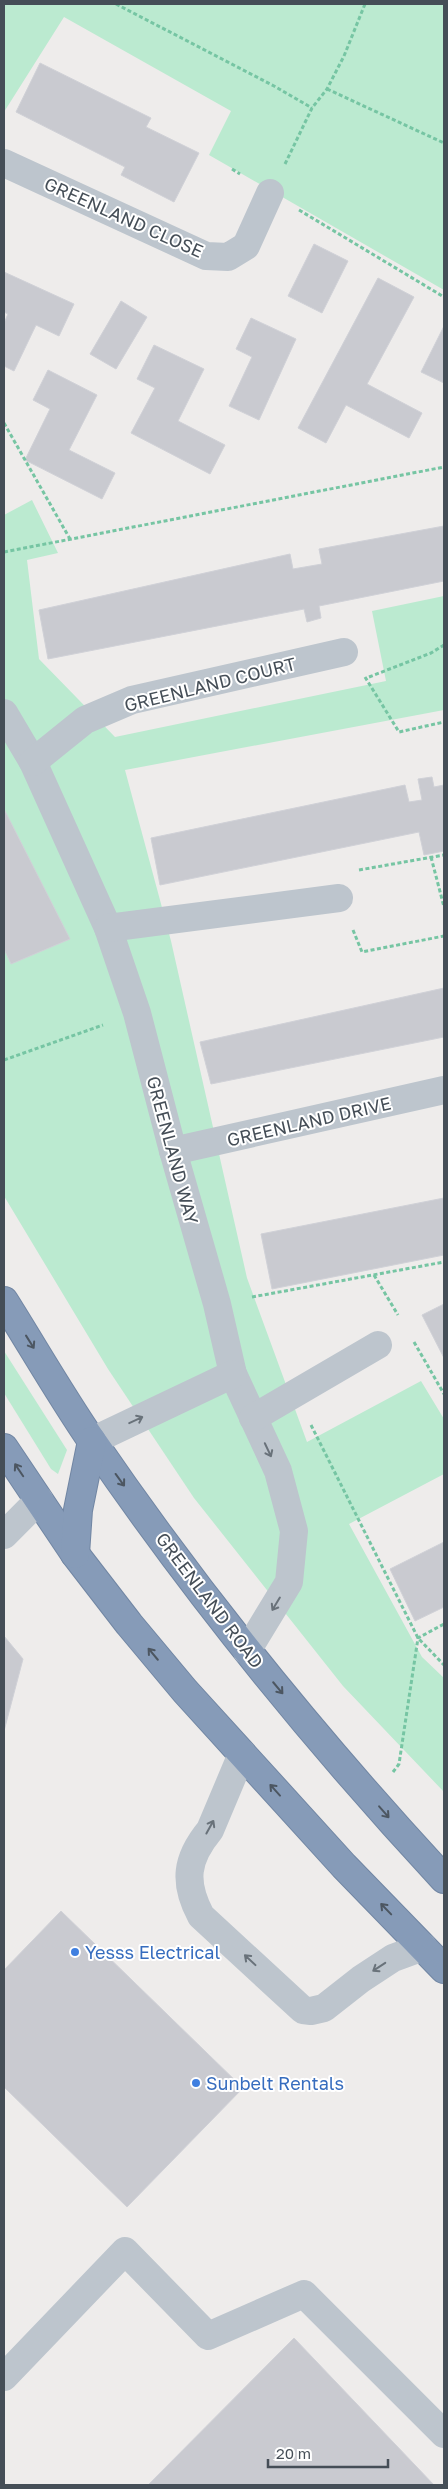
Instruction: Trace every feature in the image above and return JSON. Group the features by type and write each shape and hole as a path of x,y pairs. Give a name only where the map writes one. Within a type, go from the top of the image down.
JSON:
{"highway":[{"name":"GREENLAND ROAD","path":"4,1301 92,1441 184,1569 247,1651 372,1798 444,1879"},
{"path":"75,1554 78,1510 92,1441"},
{"path":"4,1448 75,1554 154,1654 344,1866 444,1969"}],"street":[{"name":"GREENLAND CLOSE","path":"4,162 206,256 228,257 246,246 270,193"},
{"name":"GREENLAND COURT","path":"33,762 85,720 132,700 344,652"},
{"name":"GREENLAND WAY","path":"4,713 33,762 108,928 137,1013 216,1304 233,1374 278,1471 294,1531 289,1582 247,1651"},
{"path":"108,928 339,898"},
{"name":"GREENLAND DRIVE","path":"173,1151 444,1090"},
{"path":"253,1418 378,1345"},
{"path":"92,1441 233,1374"},
{"path":"4,1535 38,1500"},
{"path":"242,1754 210,1830 202,1839 188,1870 188,1883 192,1900 201,1916 304,2010 311,2011 324,2008 361,1979 393,1958 423,1947"},
{"path":"4,2377 125,2250 208,2336 304,2294 444,2434"}],"path":[{"path":"116,4 274,86 312,108"},
{"path":"270,193 312,108 327,89 344,56 365,4"},
{"path":"327,89 444,143"},
{"path":"232,169 444,297"},
{"path":"4,422 70,539"},
{"path":"4,552 444,467"},
{"path":"366,678 431,653 444,645"},
{"path":"344,652 366,678 399,732 444,722"},
{"path":"444,855 337,874 339,898 362,952 444,936"},
{"path":"431,857 444,907"},
{"path":"4,1060 137,1013"},
{"path":"216,1304 444,1262"},
{"path":"297,1392 418,1638 444,1665"},
{"path":"418,1638 444,1624"},
{"path":"372,1798 399,1764 418,1638"}],"green space":[{"path":"4,4 444,4 444,290 209,155 231,111 64,17 4,112"},
{"path":"32,500 58,553 27,560 39,659 115,737 386,681 372,611 444,596 444,710 125,770 171,941 247,1278 307,1442 421,1381 444,1419 444,1474 349,1524 422,1657 444,1678 444,1792 343,1686 194,1498 108,1369 4,1196 4,515"},
{"path":"4,1351 67,1450 58,1474 51,1469 4,1393"}],"building":[{"path":"40,63 151,118 146,127 199,153 174,202 121,175 125,167 16,112"},
{"path":"314,244 348,261 322,313 288,296"},
{"path":"4,272 74,304 59,336 36,325 14,371 4,366 4,323 8,314 4,312"},
{"path":"378,278 414,297 367,384 422,413 409,438 346,405 326,443 298,428"},
{"path":"121,301 147,317 116,369 90,354"},
{"path":"251,318 296,339 259,420 229,406 252,357 236,349"},
{"path":"444,326 444,383 421,372"},
{"path":"154,345 204,369 178,421 225,445 210,474 131,433 155,388 137,379"},
{"path":"48,370 97,395 69,450 115,473 102,499 25,460 50,409 33,400"},
{"path":"444,526 444,581 319,606 321,618 307,622 304,609 48,659 39,610 290,554 293,569 322,564 319,549"},
{"path":"432,777 434,787 444,785 444,851 424,855 419,832 160,885 151,838 405,785 409,802 422,800 418,779"},
{"path":"4,809 70,939 11,964 4,949"},
{"path":"444,988 444,1037 211,1084 200,1042"},
{"path":"444,1198 444,1255 272,1289 261,1234"},
{"path":"444,1304 444,1358 422,1315"},
{"path":"444,1542 444,1607 415,1621 390,1569"},
{"path":"4,1636 23,1659 4,1731"},
{"path":"61,1911 243,2088 127,2207 4,2087 4,1970"},
{"path":"294,2338 434,2485 148,2485"}],"place":[{"name":"Yesss Electrical","path":"75,1952"},
{"name":"Sunbelt Rentals","path":"196,2083"}]}
